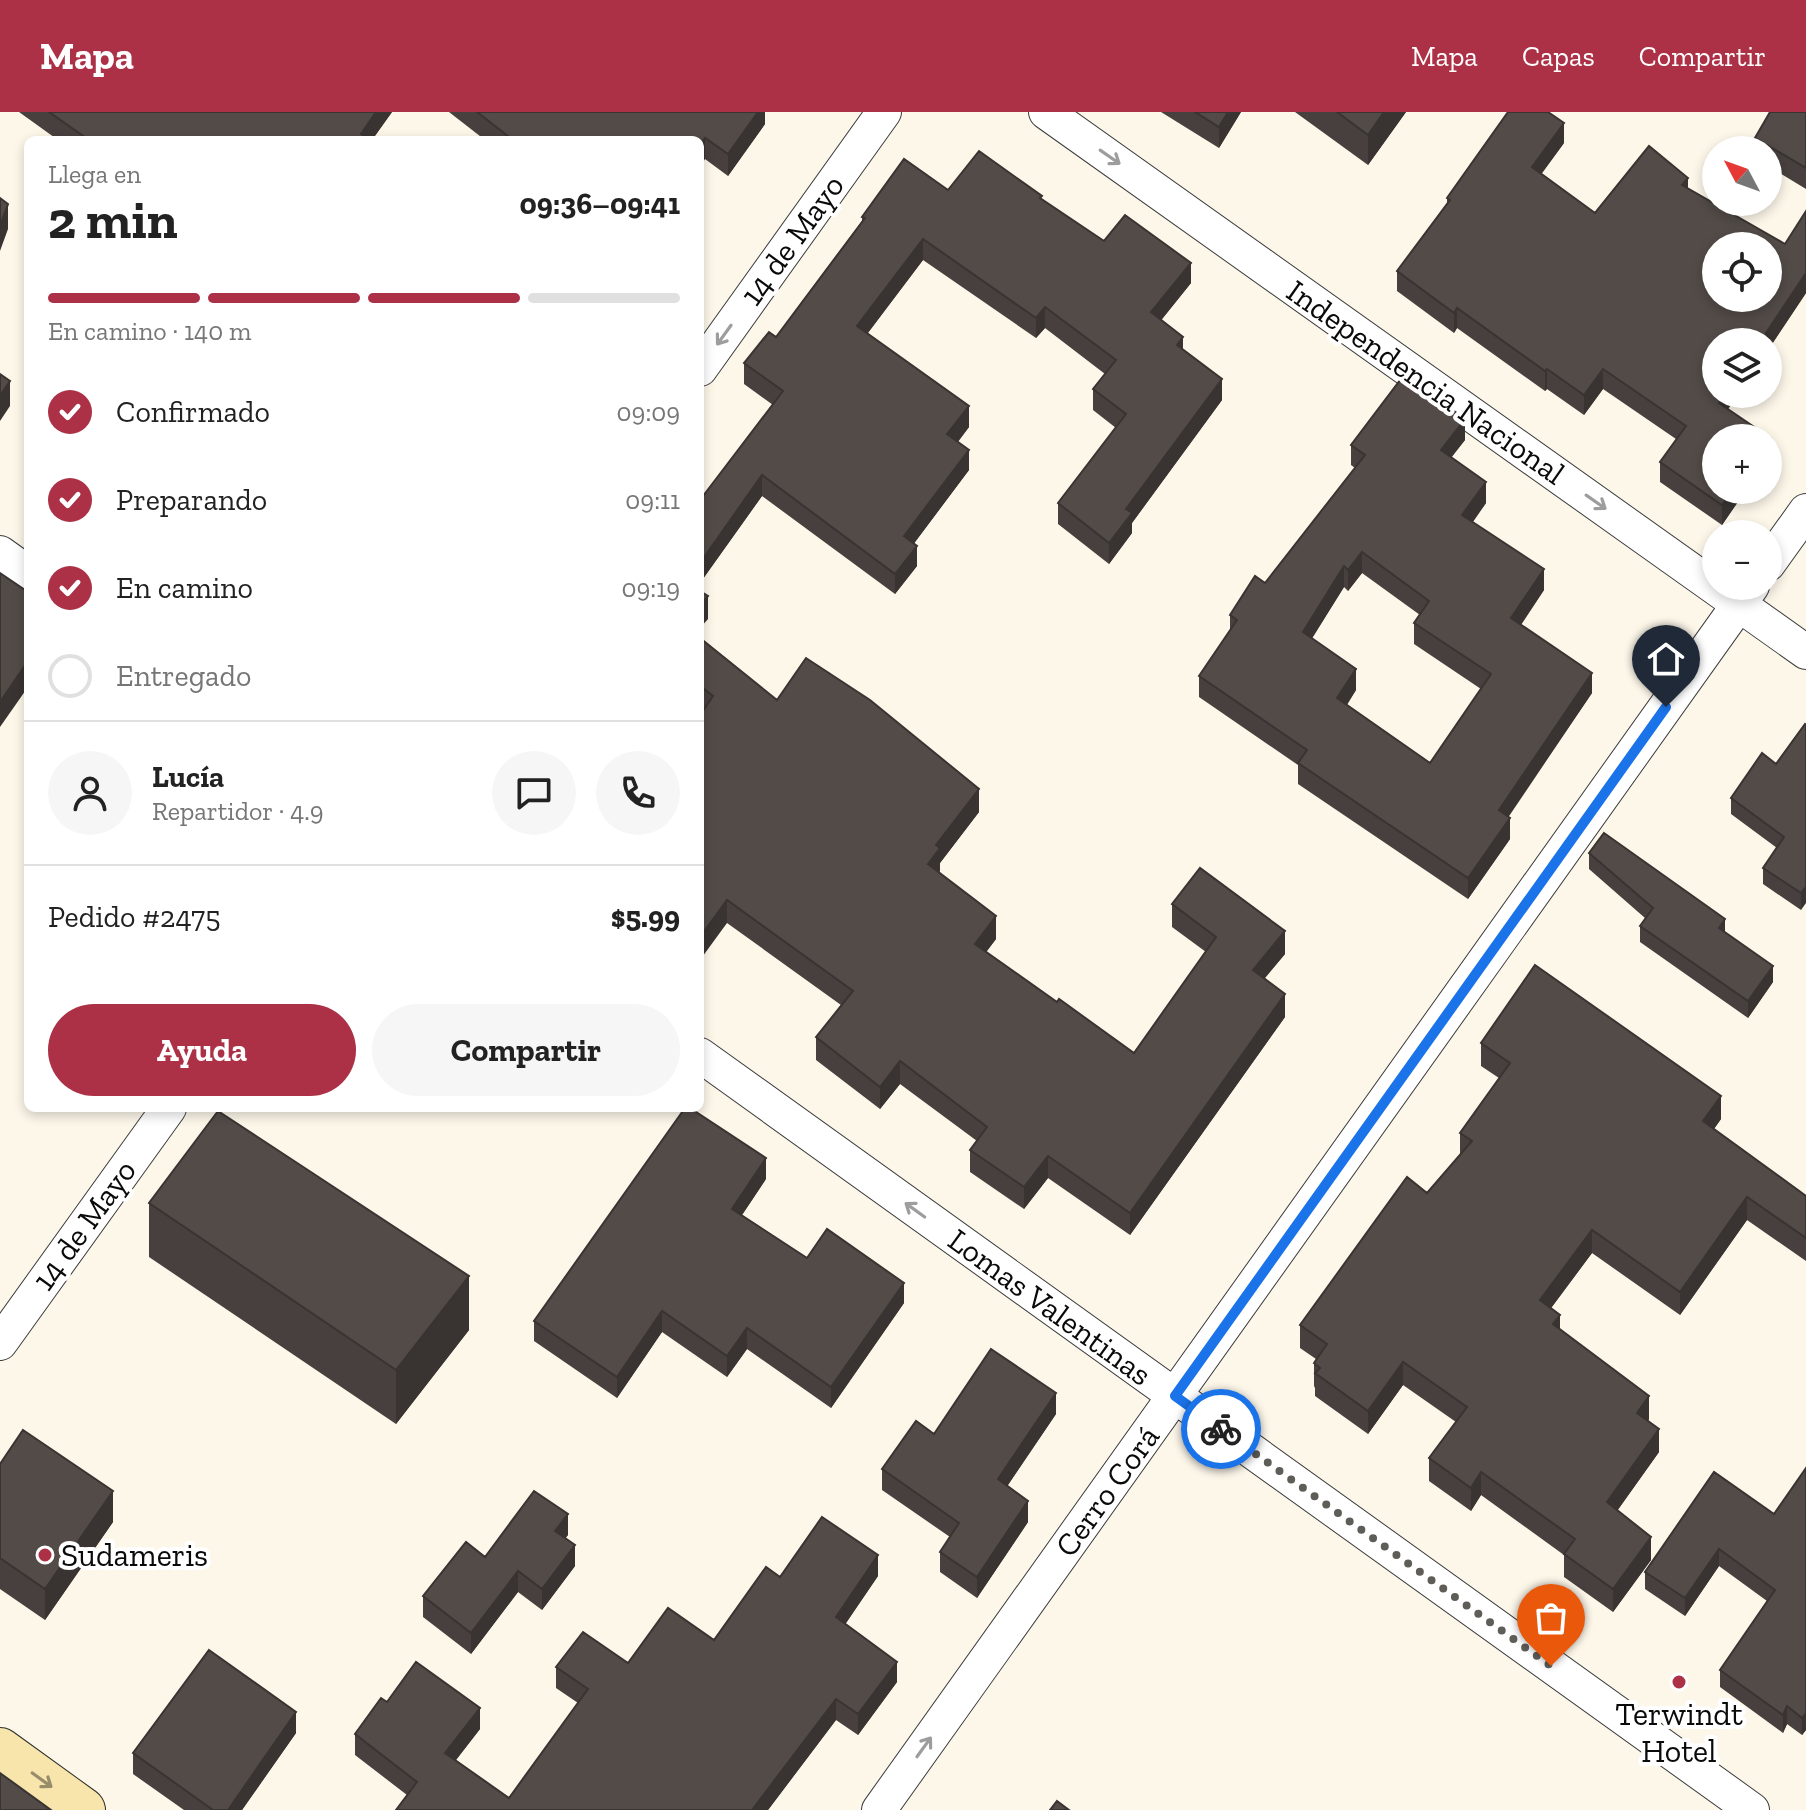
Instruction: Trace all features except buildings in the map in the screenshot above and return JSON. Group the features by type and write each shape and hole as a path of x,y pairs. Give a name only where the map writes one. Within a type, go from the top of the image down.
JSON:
{"main road":[{"path":"0,1750 83,1810"}],"street":[{"name":"14 de Mayo","path":"704,363 884,112"},
{"name":"Independencia Nacional","path":"1046,112 1702,565"},
{"path":"1782,544 1806,511"},
{"path":"0,553 24,570"},
{"name":"Cerro Corá","path":"879,1810 1742,600"},
{"name":"Independencia Nacional","path":"1751,600 1806,652"},
{"name":"Lomas Valentinas","path":"704,1058 1752,1810"},
{"name":"14 de Mayo","path":"0,1343 166,1112"}],"way so far":[{"path":"1221,1429 1551,1666"}],"place":[{"name":"Sudameris","path":"45,1555"},
{"name":"Terwindt Hotel","path":"1679,1682"}],"route":[{"path":"1221,1429 1175,1396 1666,707"}]}
